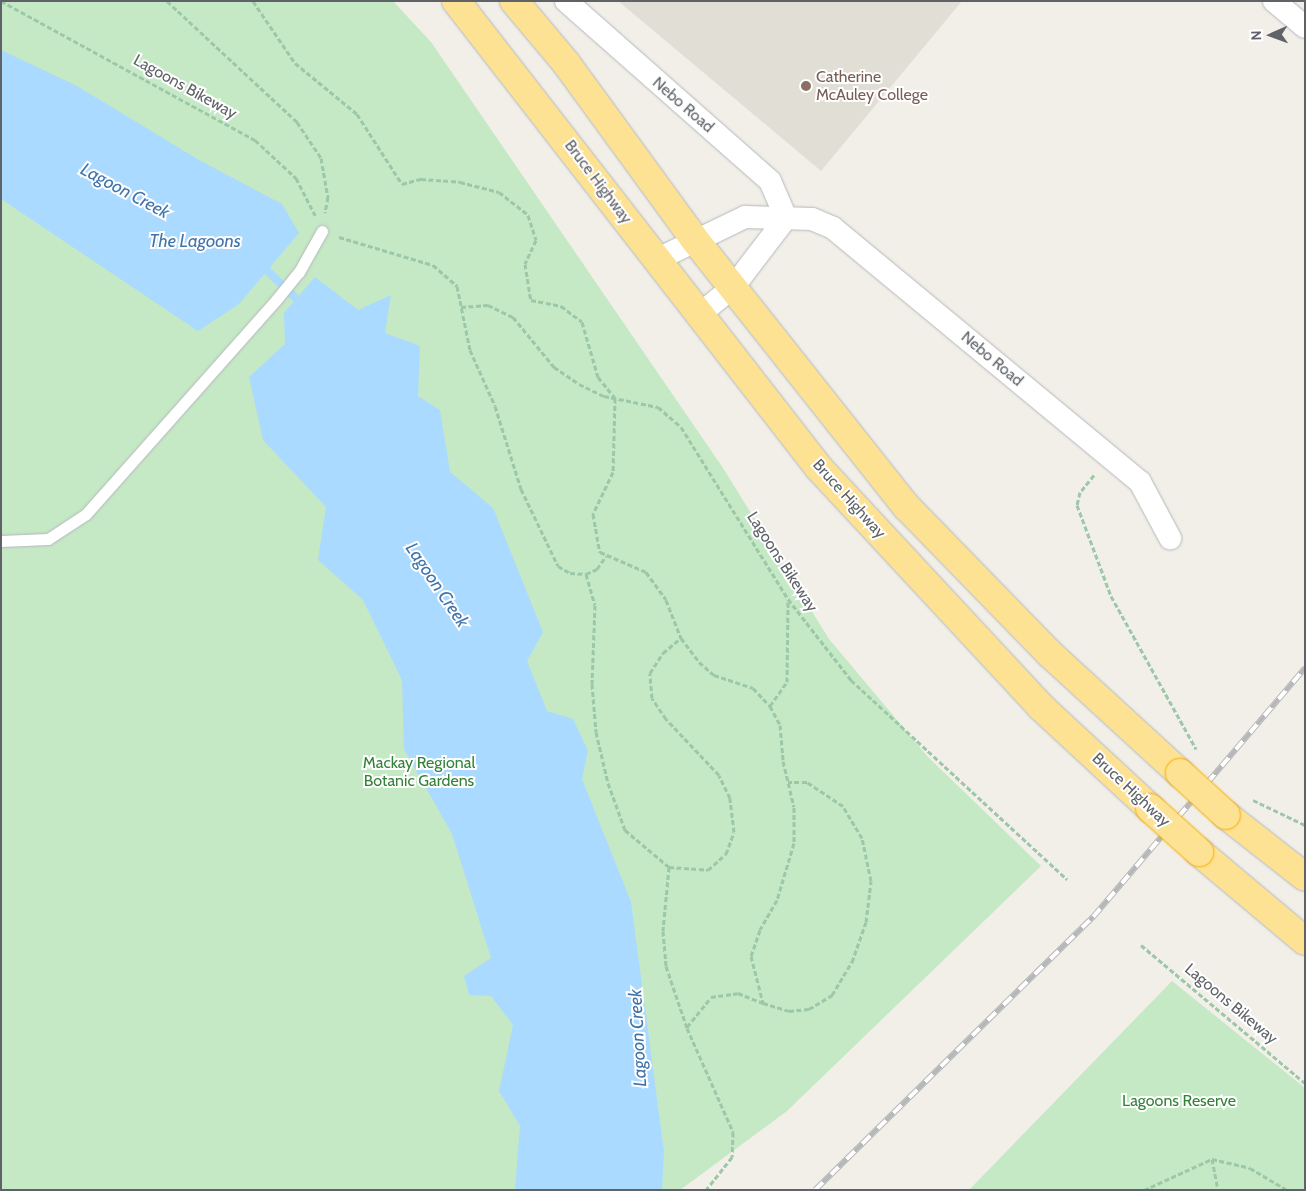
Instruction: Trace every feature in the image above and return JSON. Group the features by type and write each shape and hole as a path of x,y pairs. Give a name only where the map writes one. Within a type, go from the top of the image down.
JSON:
{"highway":[{"name":"Bruce Highway","path":"456,1 819,468 1042,707 1199,852 1305,941"},
{"path":"514,1 566,63 695,240 734,286 907,507 1050,654 1190,765 1226,815 1305,877"}],"street":[{"name":"Nebo Road","path":"566,1 770,181 786,218"},
{"path":"1274,1 1305,27"},
{"name":"Nebo Road","path":"658,259 745,216 812,219 833,228 1140,482 1170,538"},
{"path":"700,315 734,286 786,218"}],"lane":[{"path":"1,541 48,539 86,514 276,300 299,272 322,231"}],"path":[{"name":"Lagoons Bikeway","path":"1,1 256,140 296,178 322,231"},
{"path":"167,1 297,122 321,158 328,197 322,231 433,265 458,286 470,350 495,406 539,531 558,566 570,573 586,574 597,570 606,556"},
{"path":"253,1 295,62 357,114 402,184 421,179 460,182 499,192 528,215 536,240 525,264 531,300 561,306 582,322 598,377 616,398 613,472 593,514 600,552 646,572 666,600 681,638 714,675 753,688 770,706 780,725 788,782 794,807 794,843 777,900 760,930 751,956 763,1003"},
{"name":"Lagoons Bikeway","path":"461,307 488,305 513,317 554,367 579,384 616,398 658,407 681,427 788,599 851,680 1067,879"},
{"path":"1097,446 1086,459 1094,477 1080,492 1077,505 1111,596 1190,765"},
{"path":"586,574 595,605 592,684 596,722 608,783 626,830 669,867 708,870 726,854 734,832 730,798 719,776 666,720 652,698 650,673 663,653 681,638"},
{"path":"770,706 787,682 788,599"},
{"path":"687,1028 711,997 738,993 789,1011 809,1009 832,995 852,962 866,922 870,890 862,838 843,806 807,782 788,782"},
{"path":"1248,798 1305,825"},
{"path":"669,867 664,931 666,966 687,1028 733,1132 732,1157 706,1190"},
{"name":"Lagoons Bikeway","path":"1141,945 1305,1083"},
{"path":"1144,1190 1212,1159 1250,1168 1287,1190"},
{"path":"1212,1159 1218,1190"}],"shaded area":[{"name":"Catherine McAuley College","path":"618,1 962,1 821,171"}],"green space":[{"name":"Mackay Regional Botanic Gardens","path":"1,1 393,1 431,42 723,468 829,639 928,757 1041,866 787,1111 680,1190 1,1190"},
{"name":"Lagoons Reserve","path":"1172,981 1305,1088 1305,1190 969,1190"}],"water":[{"name":"The Lagoons","path":"1,50 77,86 199,160 282,204 299,233 239,304 198,331 1,199"},
{"path":"315,277 358,310 391,295 385,333 420,346 418,396 440,410 450,472 493,508 543,632 527,661 547,711 573,719 588,751 582,779 631,902 664,1152 662,1190 515,1190 520,1126 499,1091 513,1025 491,996 469,995 464,976 491,958 452,834 404,749 402,680 363,600 318,560 326,507 263,440 249,377 285,344 284,313"}],"waterway":[{"name":"Lagoon Creek","path":"261,265 303,305"}],"railway":[{"path":"815,1190 1093,917 1305,668"}],"place":[{"name":"Catherine McAuley College","path":"806,86"}]}
